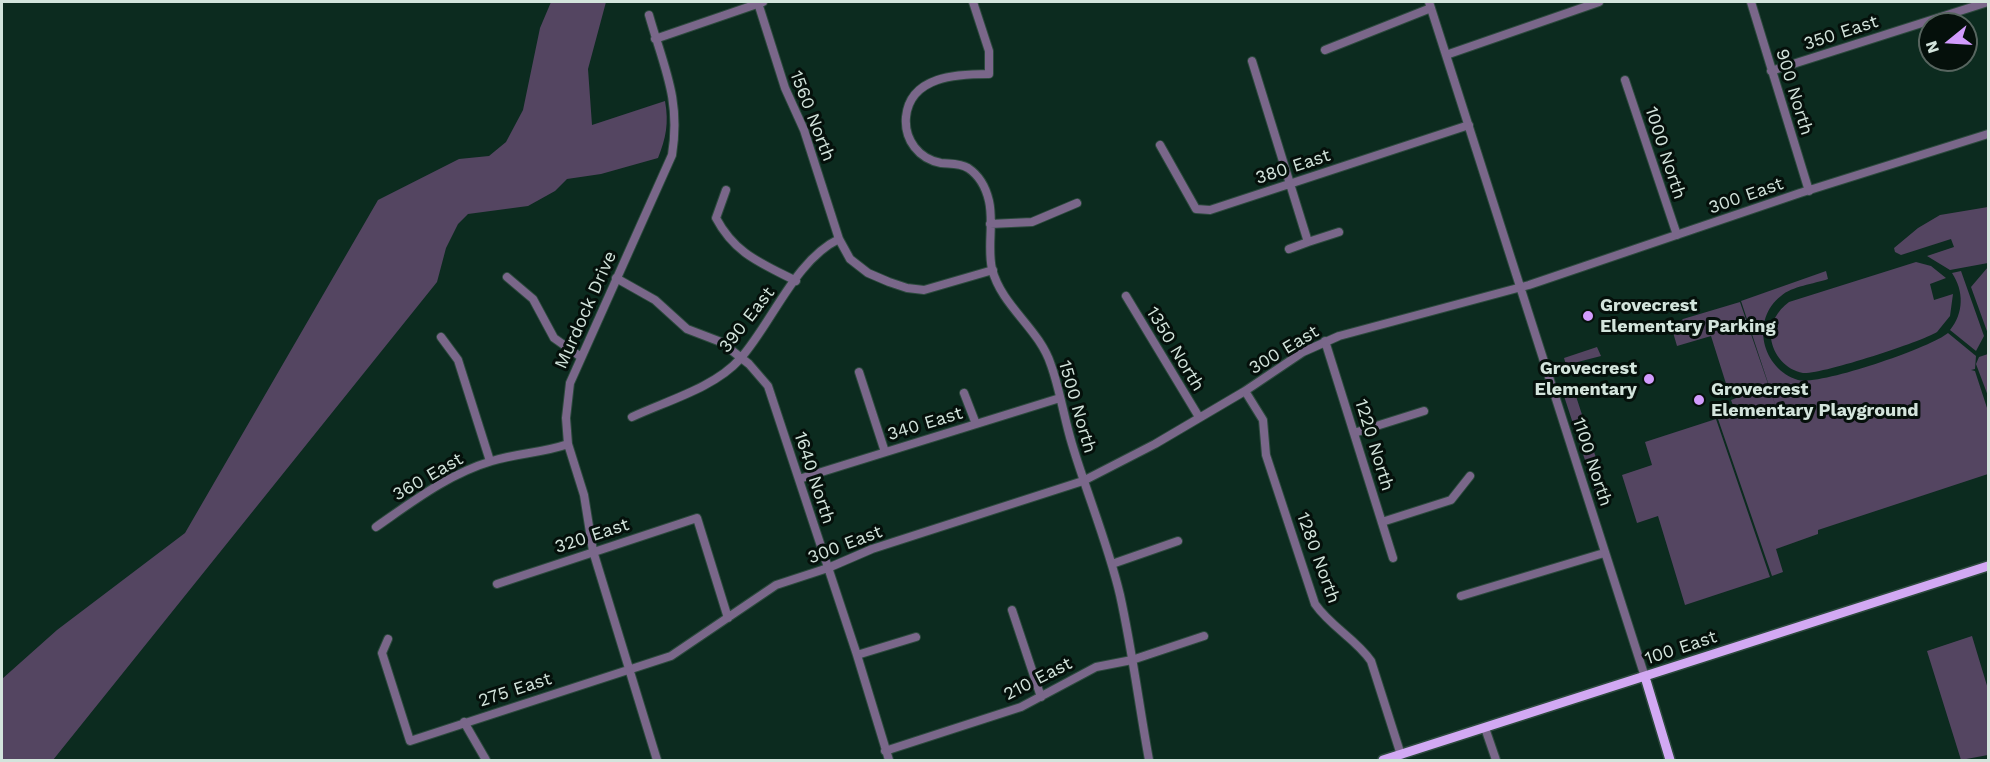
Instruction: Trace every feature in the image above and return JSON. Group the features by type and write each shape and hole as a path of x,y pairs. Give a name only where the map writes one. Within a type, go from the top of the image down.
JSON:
{"main road":[{"name":"100 East","path":"1383,760 1989,566"},
{"name":"1100 North","path":"1645,677 1670,760"}],"street":[{"path":"655,39 760,2"},
{"name":"1560 North","path":"760,2 785,88 804,130 839,239 850,259 868,273 907,288 924,290 993,270"},
{"name":"1500 North","path":"973,2 989,51 989,74 935,79 916,93 906,117 911,143 930,160 968,168 982,181 990,203 990,252 993,270 1008,301 1038,338 1051,363 1083,481 1112,564 1132,660 1149,760"},
{"path":"1446,56 1599,2"},
{"name":"900 North","path":"1751,2 1809,190"},
{"name":"350 East","path":"1771,71 1989,2"},
{"path":"1325,50 1430,5"},
{"name":"1100 North","path":"1430,5 1645,677"},
{"name":"Murdock Drive","path":"649,15 674,97 676,127 672,156 615,278 570,383 566,418 568,444 584,495 593,551 657,760"},
{"path":"1252,61 1308,242"},
{"name":"1000 North","path":"1625,80 1677,235"},
{"name":"380 East","path":"1160,145 1196,209 1210,210 1469,125"},
{"name":"300 East","path":"629,669 671,656 776,585 828,568 872,549 1083,481 1118,465 1245,391 1303,352 1325,341 1521,288 1809,190 1989,135"},
{"path":"726,190 716,218 724,234 738,250 796,281"},
{"path":"990,224 1032,222 1077,204"},
{"path":"1289,249 1339,232"},
{"name":"390 East","path":"632,417 712,381 740,358 815,255 839,239"},
{"path":"507,277 533,299 554,338 581,357"},
{"name":"1640 North","path":"615,278 654,300 687,330 721,342 768,386 857,655 888,760"},
{"name":"1350 North","path":"1126,296 1199,417"},
{"path":"441,337 458,360 490,461"},
{"name":"1220 North","path":"1325,341 1393,558"},
{"path":"859,372 885,452"},
{"name":"1280 North","path":"1245,391 1263,420 1266,455 1315,604 1326,619 1363,649 1371,661 1401,755"},
{"path":"964,393 976,424"},
{"name":"340 East","path":"799,479 1060,398"},
{"path":"1354,433 1424,411"},
{"name":"360 East","path":"375,526 449,478 490,461 568,444"},
{"path":"1382,522 1451,500 1470,476"},
{"name":"320 East","path":"497,584 697,518 728,618"},
{"path":"1112,564 1178,541"},
{"path":"1461,596 1604,553"},
{"path":"1012,610 1041,697"},
{"path":"857,655 916,636"},
{"name":"210 East","path":"885,751 1021,708 1096,667 1132,660 1204,636"},
{"name":"275 East","path":"388,639 382,653 410,741 629,669"},
{"path":"464,723 486,760"},
{"path":"1485,728 1496,760"}],"shaded area":[{"path":"551,2 606,2 588,69 592,125 665,101 666,130 658,158 601,174 567,179 555,191 528,206 468,214 458,224 446,248 437,282 53,760 2,760 2,679 57,630 185,533 378,200 459,159 489,156 506,142 523,110 540,28"},
{"path":"1988,207 1988,263 1950,270 1927,256 1954,247 1951,239 1901,255 1895,252 1894,248 1918,228 1940,215"},
{"path":"1916,262 1931,266 1946,278 1930,284 1934,300 1953,294 1950,316 1937,332 1870,357 1813,372 1803,373 1791,369 1781,361 1772,344 1772,327 1778,313 1789,302"},
{"path":"1988,267 1988,334 1971,287"},
{"path":"1826,271 1828,279 1791,290 1771,306 1763,330 1764,343 1776,366 1798,380 1828,377 1850,372 1920,348 1948,333 1976,356 1975,369 1971,370 1975,371 1988,411 1988,474 1818,530 1818,534 1776,549 1783,572 1772,576 1718,419 1736,413 1731,400 1744,395 1741,386 1728,390 1711,336 1677,346 1672,329 1683,319 1740,302 1777,410 1741,301"},
{"path":"1961,271 1984,336 1976,351 1950,330 1958,316 1961,302 1959,287 1952,273"},
{"path":"1597,347 1601,356 1566,365 1564,358"},
{"path":"1988,354 1988,396 1976,364 1979,357"},
{"path":"1574,390 1608,495 1606,502 1600,506 1563,393"},
{"path":"1716,419 1770,577 1685,605 1658,516 1637,523 1622,475 1652,465 1645,442"},
{"path":"1972,636 1988,689 1988,755 1961,760 1927,651"}],"place":[{"name":"Grovecrest Elementary Parking","path":"1588,316"},
{"name":"Grovecrest Elementary","path":"1649,379"},
{"name":"Grovecrest Elementary Playground","path":"1699,400"}]}
